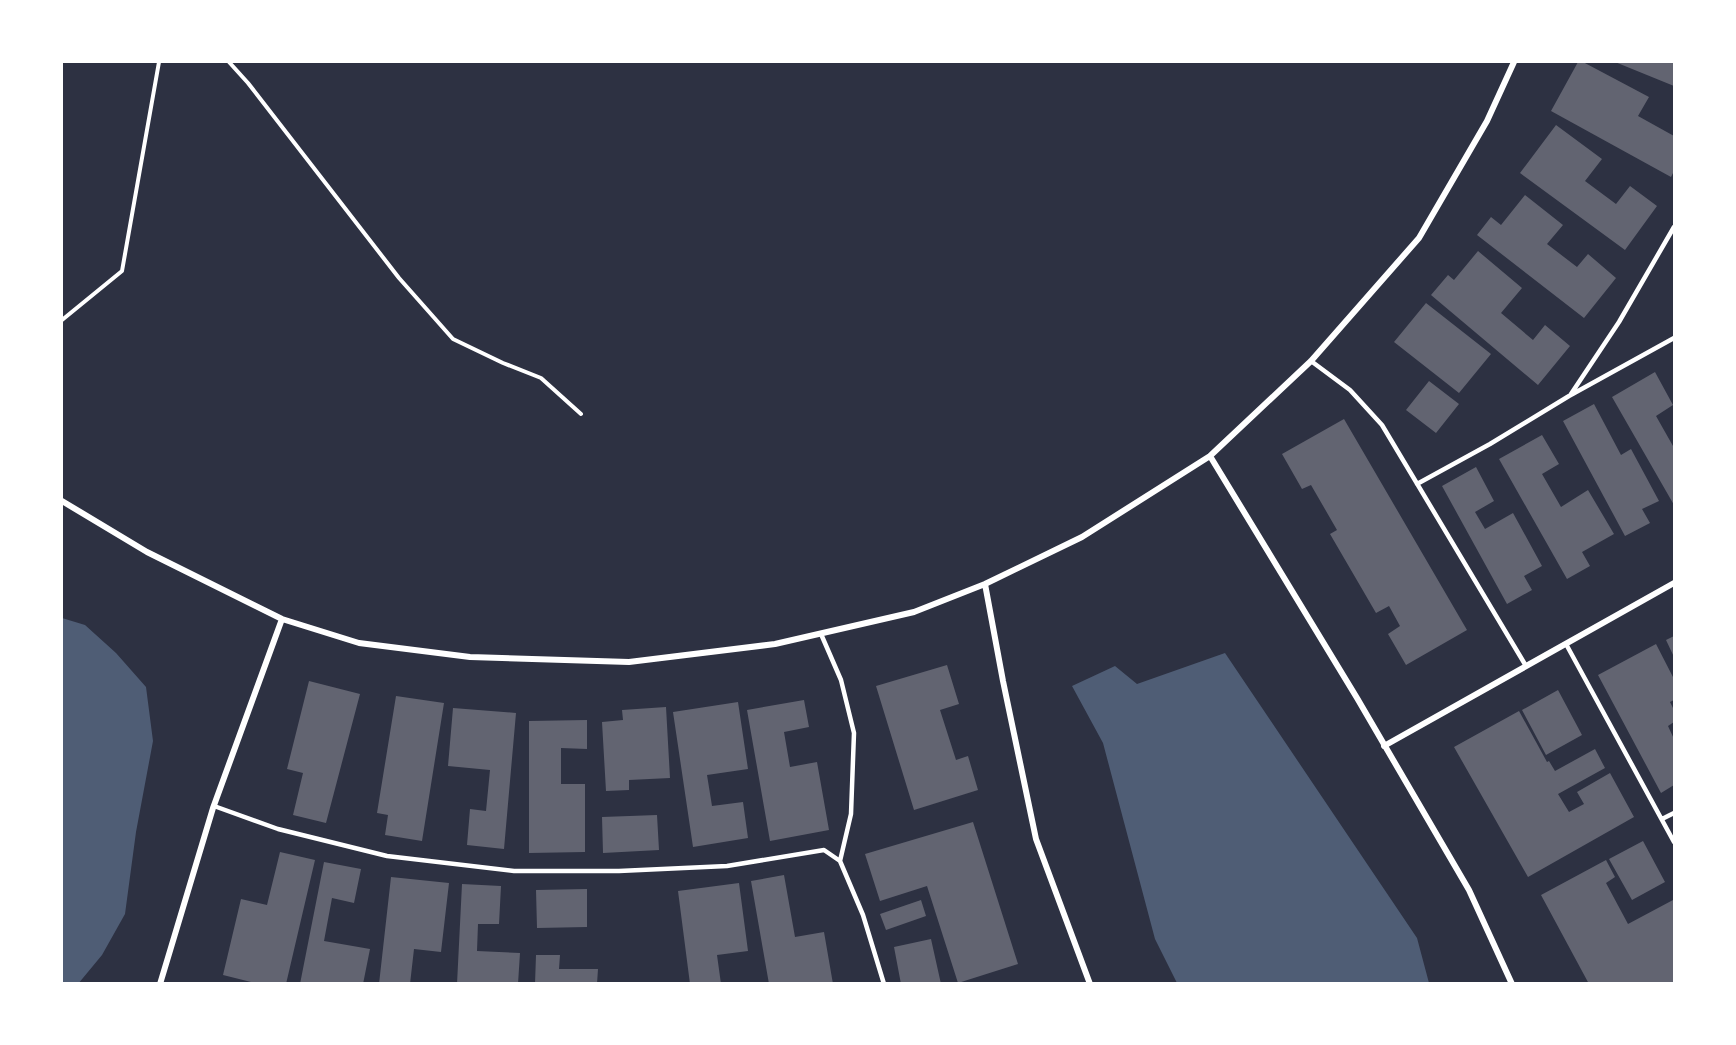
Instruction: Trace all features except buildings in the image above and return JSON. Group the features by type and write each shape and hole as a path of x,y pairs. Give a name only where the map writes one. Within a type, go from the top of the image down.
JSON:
{"street":[{"path":"62,501 147,552 282,618 360,643 470,657 629,662 775,644 914,612 985,584 1082,537 1210,456 1311,361 1419,238 1487,122 1514,62"},
{"path":"1210,456 1469,890 1512,984"},
{"path":"1384,746 1674,583"},
{"path":"985,584 1036,839 1090,984"},
{"path":"160,984 214,806 282,618"}],"lane":[{"path":"1569,396 1620,322 1674,227"},
{"path":"1417,484 1674,338"},
{"path":"1311,361 1350,390 1382,425 1526,666"},
{"path":"821,634 841,680 854,733 851,814 840,861"},
{"path":"1566,644 1674,842"},
{"path":"214,806 278,830 387,856 514,871 727,866 824,850 840,861 863,915 885,984"},
{"path":"1662,819 1674,813"}],"path":[{"path":"62,320 122,271 159,62"},
{"path":"229,62 248,83 399,278 453,339 541,378 582,414"}],"water":[{"path":"62,618 85,625 116,653 146,687 153,741 136,832 125,914 102,955 78,984 62,983"},
{"path":"1225,653 1417,938 1429,983 1177,983 1155,939 1103,743 1072,686 1115,666 1137,684"}]}
